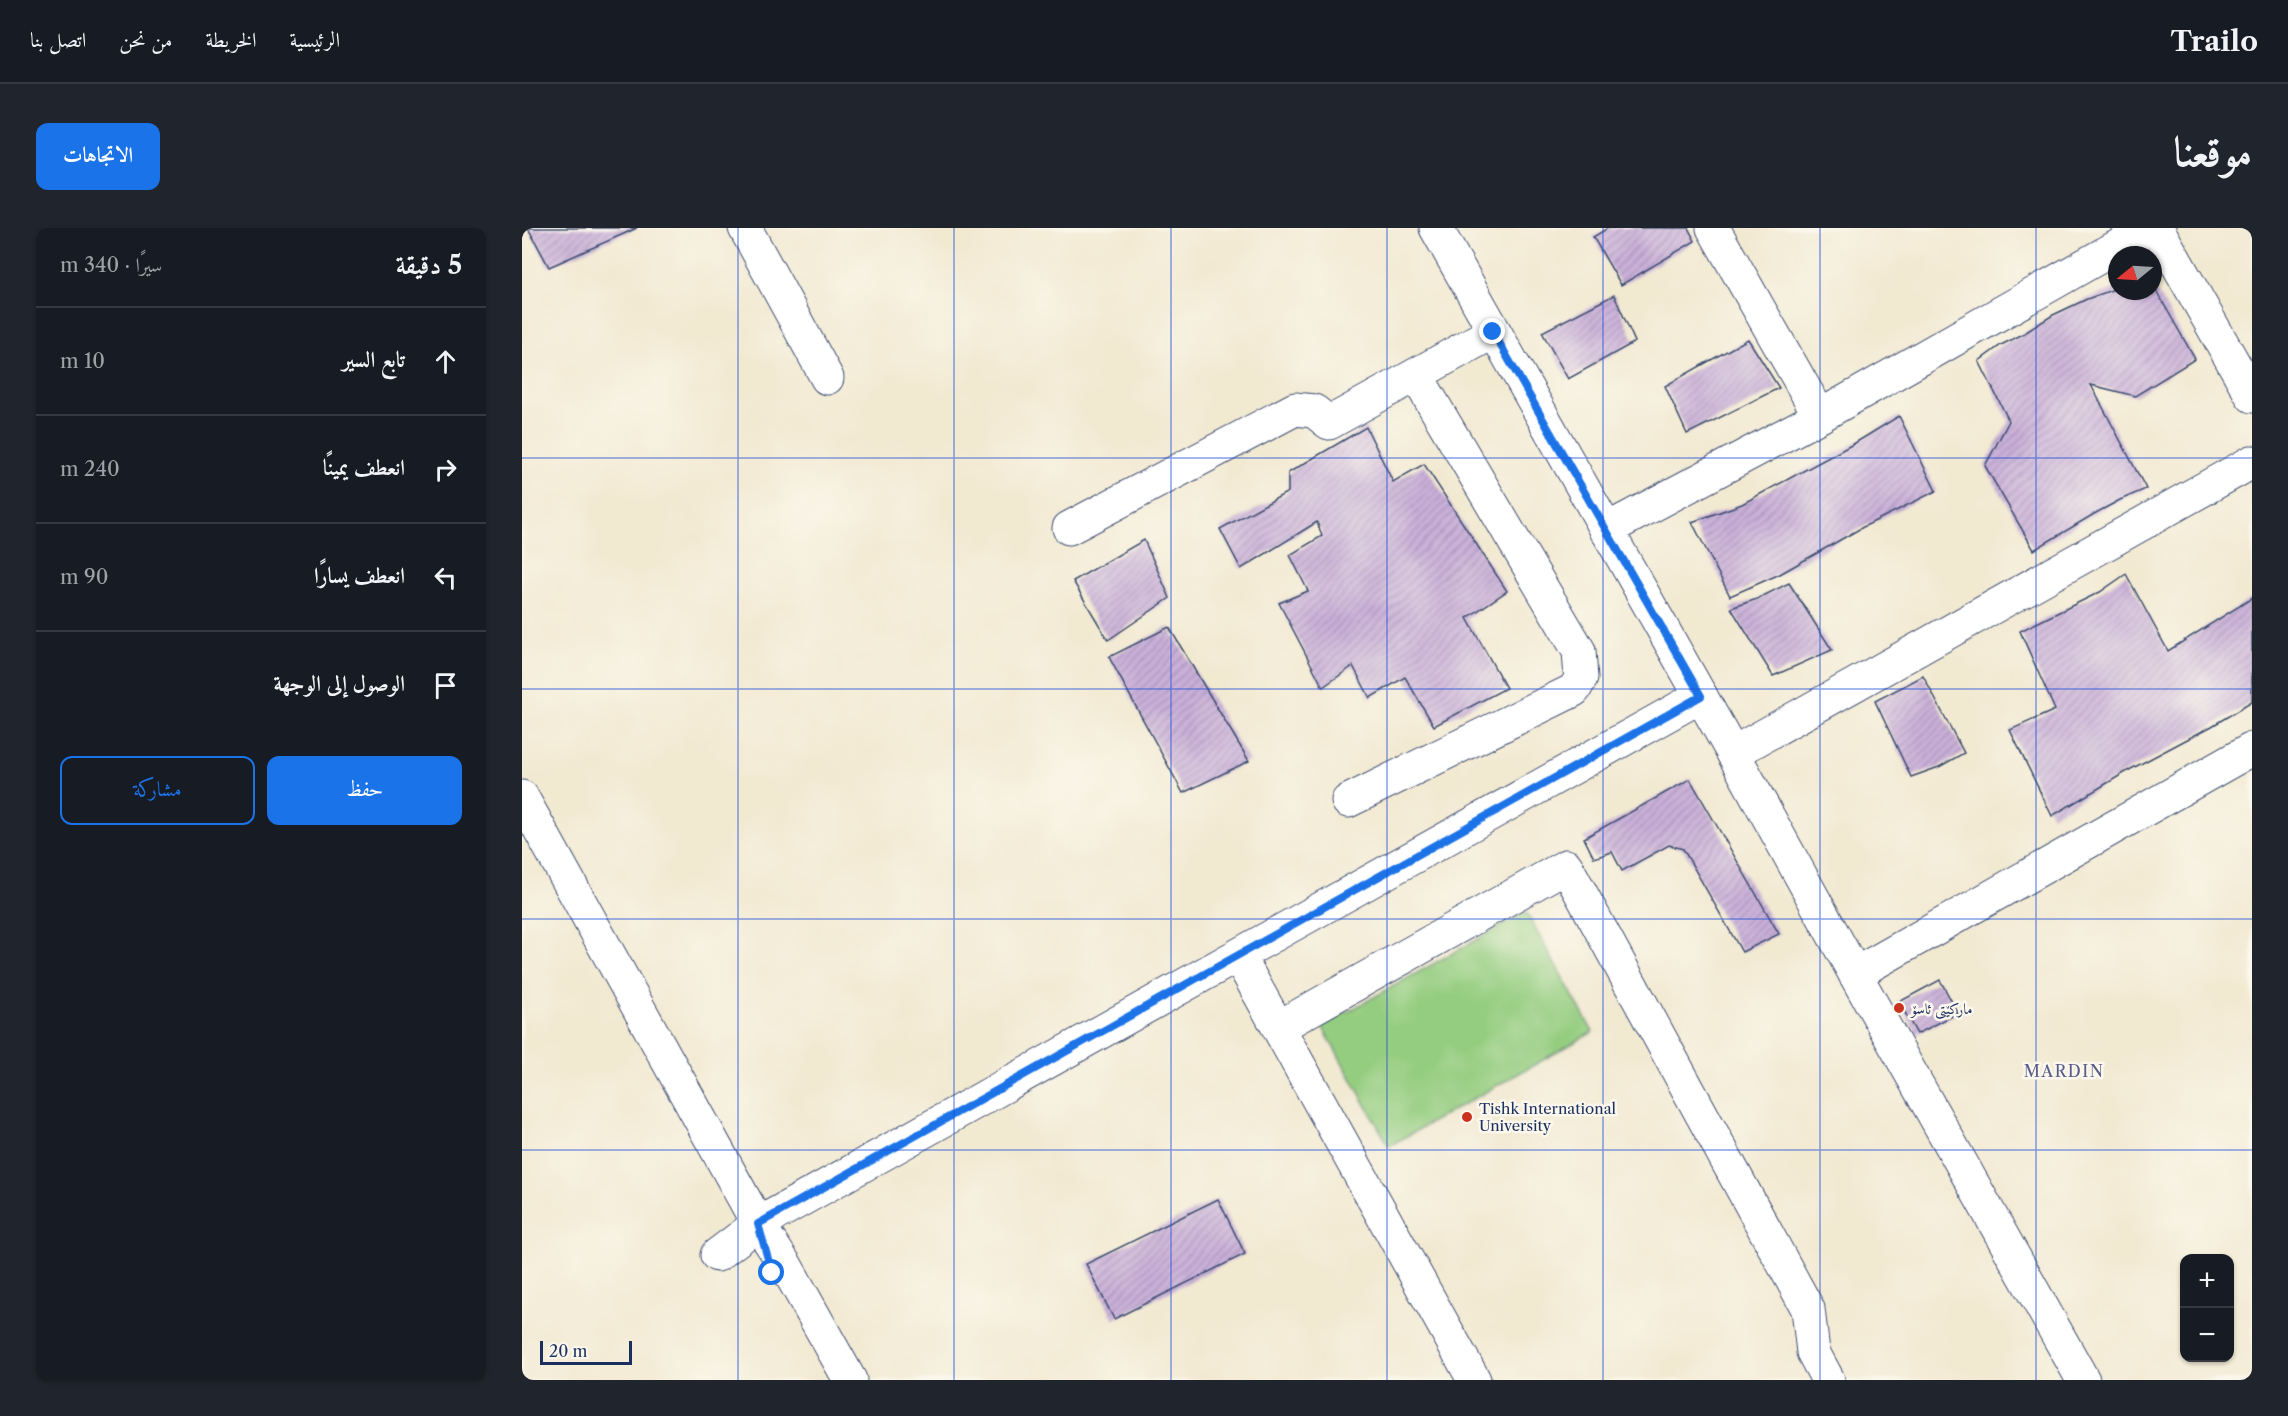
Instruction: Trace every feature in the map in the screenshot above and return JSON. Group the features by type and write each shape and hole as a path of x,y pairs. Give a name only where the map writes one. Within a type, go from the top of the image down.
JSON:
{"street":[{"path":"745,228 827,378"},
{"path":"1436,228 2084,1380"},
{"path":"1713,228 1820,416"},
{"path":"1606,530 1820,416 2150,228"},
{"path":"2157,228 2252,396"},
{"path":"1069,528 1295,409 1314,411 1329,423 1493,332"},
{"path":"1348,801 1574,690 1581,678 1579,651 1416,375"},
{"path":"1733,753 2252,462"},
{"path":"717,1255 758,1224 1239,957 1701,696"},
{"path":"1855,974 2252,749"},
{"path":"522,797 758,1224 786,1266 850,1380"},
{"path":"1279,1027 1566,866 1808,1309 1814,1352 1828,1380"},
{"path":"1239,957 1474,1380"},
{"path":"758,1224 772,1273 825,1380"}],"green space":[{"path":"1526,912 1593,1032 1389,1146 1322,1026"}],"building":[{"path":"528,228 637,228 549,267"},
{"path":"1608,228 1688,228 1695,241 1621,285 1593,237"},
{"path":"2108,291 2108,300 2162,300 2195,359 2135,396 2091,385 2146,489 2094,514 2034,550 1985,466 2009,421 1979,361 2001,345 2053,315"},
{"path":"1614,295 1635,342 1568,379 1542,332"},
{"path":"1748,339 1779,388 1687,434 1665,386"},
{"path":"1899,416 1936,491 1863,527 1780,574 1730,596 1692,522 1742,504 1855,443"},
{"path":"1366,427 1393,482 1424,464 1507,591 1467,618 1506,688 1434,726 1405,677 1370,698 1353,666 1323,687 1279,603 1308,591 1290,555 1322,536 1317,522 1241,569 1220,529 1288,492 1288,473"},
{"path":"1144,540 1170,598 1108,640 1073,581"},
{"path":"2126,574 2168,651 2252,598 2252,702 2052,816 2010,730 2055,710 2020,631 2100,592"},
{"path":"1789,583 1832,650 1773,676 1731,608 1757,599"},
{"path":"1169,627 1249,761 1183,793 1109,657"},
{"path":"1923,676 1964,753 1939,767 1911,777 1875,701"},
{"path":"1690,779 1779,934 1742,952 1683,849 1669,845 1622,871 1612,852 1594,858 1584,838"},
{"path":"1940,980 1958,1013 1917,1034 1899,1002"},
{"path":"1218,1199 1245,1254 1114,1319 1086,1264"}],"place":[{"name":"مارکێتی ئاسۆ","path":"1899,1008"},
{"name":"Tishk International University","path":"1467,1117"}],"district":[{"name":"MARDIN","path":"2064,1071"}],"route":[{"path":"772,1273 758,1224 1239,957 1701,696 1493,332"}]}
